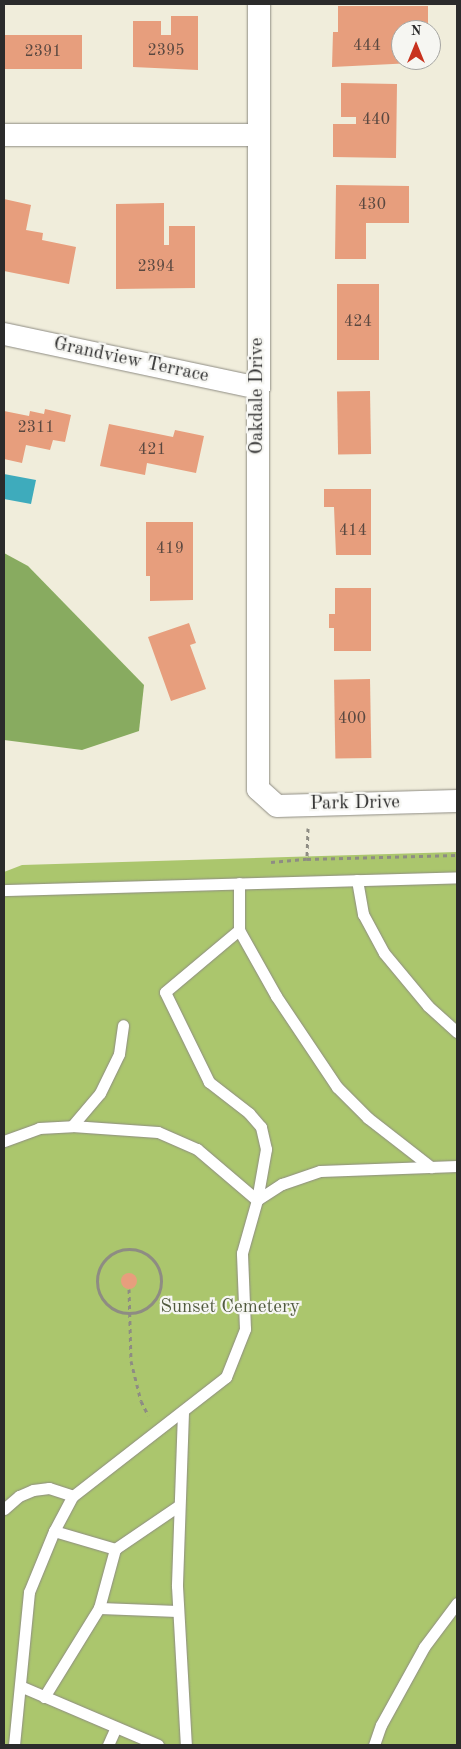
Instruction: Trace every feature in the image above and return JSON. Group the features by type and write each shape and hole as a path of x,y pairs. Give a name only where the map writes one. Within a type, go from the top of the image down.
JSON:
{"street":[{"name":"Oakdale Drive","path":"258,789 259,4"},
{"path":"4,135 259,134"},
{"name":"Grandview Terrace","path":"4,334 258,388"},
{"name":"Park Drive","path":"258,789 277,806 457,802"}],"lane":[{"path":"4,890 457,877"},
{"path":"357,880 363,914 384,953 428,1006 457,1032"},
{"path":"239,884 239,930 276,996 337,1087 368,1118 431,1166"},
{"path":"14,1745 30,1592 54,1531 73,1496 226,1377 245,1329 242,1254 257,1200 266,1149 261,1127 249,1113 209,1082 165,992 239,930"},
{"path":"72,1126 100,1093 119,1054 123,1025"},
{"path":"4,1141 39,1128 72,1126 158,1132 176,1138 198,1149 257,1200"},
{"path":"257,1200 282,1184 320,1171 457,1166"},
{"path":"183,1412 178,1506 178,1611 186,1745"},
{"path":"4,1509 19,1496 33,1490 49,1488 73,1496"},
{"path":"44,1697 99,1608 115,1549 178,1506"},
{"path":"54,1531 115,1549"},
{"path":"374,1745 381,1725 424,1647 457,1603"},
{"path":"99,1608 178,1611"},
{"path":"20,1686 115,1729 158,1745"},
{"path":"108,1745 115,1729"}],"path":[{"path":"309,805 307,860 457,854"},
{"path":"117,1250 144,1251 160,1269 160,1294 142,1312 129,1312 115,1311 98,1293 99,1268 117,1250"},
{"path":"129,1289 129,1312 135,1380 141,1401 157,1431"}],"green space":[{"path":"4,553 28,566 144,685 139,731 82,750 4,740"},
{"name":"Sunset Cemetery","path":"457,852 457,1745 4,1745 4,872 22,865"}],"water":[{"path":"4,474 36,480 31,504 4,499"}],"building":[{"path":"338,6 428,6 428,20 391,20 391,64 332,67 333,32 338,32"},
{"path":"171,16 198,16 198,70 133,67 133,21 161,21 161,35 171,35"},
{"path":"4,35 82,35 82,69 4,69"},
{"path":"341,83 397,84 396,158 333,157 333,124 356,124 356,117 341,117"},
{"path":"336,185 409,186 409,223 366,223 366,259 335,259"},
{"path":"4,199 31,205 26,230 43,233 42,240 76,247 69,284 4,271"},
{"path":"164,203 164,245 169,245 169,226 195,226 195,288 116,289 116,204"},
{"path":"337,284 379,284 379,360 337,360"},
{"path":"370,391 371,454 338,455 337,392"},
{"path":"45,409 71,415 65,442 53,440 50,450 26,445 22,463 4,459 4,411 29,416 30,411 44,414"},
{"path":"109,424 173,437 175,430 204,436 196,473 147,463 145,475 100,466"},
{"path":"324,489 371,489 371,555 336,555 334,507 324,507"},
{"path":"146,522 193,522 193,600 150,601 150,576 146,576"},
{"path":"335,588 371,588 371,651 334,651 334,628 329,628 329,614 335,614"},
{"path":"189,623 196,643 190,645 206,689 171,701 148,637"},
{"path":"370,679 371,758 335,759 334,680"},
{"path":"126,1273 132,1273 137,1278 135,1287 126,1289 121,1284 121,1278"}]}
